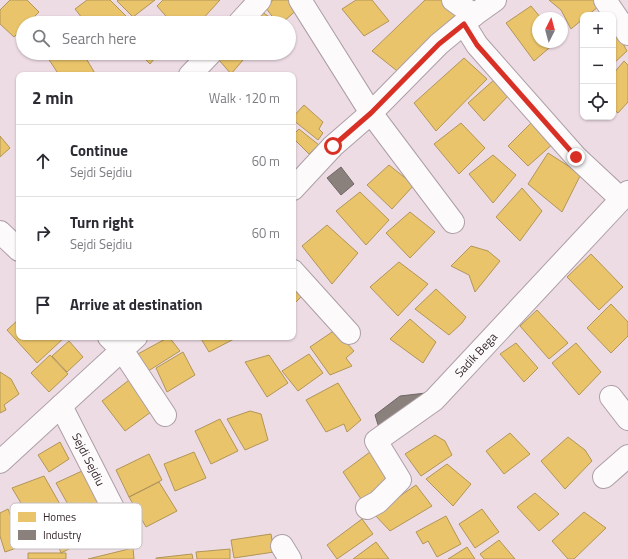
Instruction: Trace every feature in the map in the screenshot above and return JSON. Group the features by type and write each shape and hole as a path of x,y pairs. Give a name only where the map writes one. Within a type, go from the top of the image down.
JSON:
{"street":[{"path":"245,16 260,0"},
{"path":"300,0 371,113 453,222"},
{"path":"453,0 469,20 477,45 571,152 625,196"},
{"path":"296,186 333,146 371,113 439,44 495,0"},
{"path":"605,0 628,34"},
{"path":"193,72 204,60"},
{"name":"Sadik Bega","path":"367,508 378,502 400,480 376,441 434,400 625,196"},
{"path":"0,232 16,247"},
{"path":"296,274 349,333"},
{"path":"0,462 61,406 122,341 164,415"},
{"path":"610,397 628,419"},
{"name":"Sejdi Sejdiu","path":"61,406 110,503"},
{"path":"604,477 628,456"}],"building: Homes":[{"path":"10,0 27,0 39,12 35,16 16,16 16,35 14,37 0,24 0,10"},
{"path":"87,0 110,0 126,16 80,16 75,9"},
{"path":"155,0 134,16 132,16 117,1"},
{"path":"163,0 220,0 205,16 166,16 157,6"},
{"path":"273,0 297,0 301,6 290,16 272,16 266,8"},
{"path":"356,0 372,0 389,21 364,36 342,9"},
{"path":"425,0 441,0 459,13 401,74 372,51"},
{"path":"549,0 601,0 603,3 592,12 580,12 580,22 571,29 568,23 568,12 562,12"},
{"path":"531,6 536,12 532,12 532,48 549,48 534,61 506,23"},
{"path":"262,12 268,16 258,16"},
{"path":"616,34 619,36 627,51 616,61"},
{"path":"464,58 487,79 436,131 414,103"},
{"path":"49,60 87,60 94,72 57,72"},
{"path":"146,60 153,60 150,64"},
{"path":"219,60 243,60 233,72 229,72"},
{"path":"624,61 628,65 628,102 618,113 616,111 616,70"},
{"path":"495,79 510,94 484,121 468,103"},
{"path":"304,105 323,122 319,129 323,133 318,140 296,122 296,114"},
{"path":"532,122 555,142 528,166 508,146"},
{"path":"461,123 485,148 459,174 434,144"},
{"path":"299,129 319,145 309,154 296,141 296,132"},
{"path":"0,136 10,148 0,157"},
{"path":"548,153 581,174 562,212 528,184"},
{"path":"493,155 516,175 493,203 469,174"},
{"path":"389,165 414,185 392,209 367,185"},
{"path":"522,188 542,211 520,241 496,217"},
{"path":"360,192 389,220 366,245 336,211"},
{"path":"410,212 435,232 410,258 386,233"},
{"path":"327,225 358,253 332,284 302,246"},
{"path":"471,246 488,251 500,261 475,292 469,275 451,266"},
{"path":"591,254 623,287 599,310 567,277"},
{"path":"399,262 428,284 398,316 370,287"},
{"path":"296,281 305,293 296,302"},
{"path":"436,289 466,317 462,323 449,335 415,309"},
{"path":"611,304 628,322 628,336 611,353 587,328"},
{"path":"537,310 568,343 549,359 520,326"},
{"path":"410,319 436,342 423,363 390,339"},
{"path":"16,322 16,340 7,330"},
{"path":"335,330 354,351 346,358 352,366 330,375 310,347"},
{"path":"16,340 62,340 37,363"},
{"path":"164,340 171,340 180,351 145,373 136,355"},
{"path":"202,340 232,340 209,352"},
{"path":"69,341 83,357 67,372 52,356"},
{"path":"516,343 538,368 524,382 500,354"},
{"path":"576,343 601,372 579,395 552,363"},
{"path":"183,352 195,375 167,392 156,368"},
{"path":"309,354 323,373 298,391 282,371"},
{"path":"50,355 68,374 49,392 31,373"},
{"path":"269,355 288,383 267,397 245,362"},
{"path":"0,372 11,379 19,394 4,405 6,410 0,413"},
{"path":"133,377 155,409 125,431 102,401"},
{"path":"338,383 361,420 347,432 344,424 326,432 306,400"},
{"path":"250,411 261,414 268,440 245,450 227,419"},
{"path":"220,419 238,451 211,464 195,431"},
{"path":"510,433 530,454 504,474 486,451"},
{"path":"435,435 445,441 452,455 421,476 405,454"},
{"path":"568,437 585,450 592,461 565,489 541,461"},
{"path":"60,442 69,459 49,472 38,455"},
{"path":"194,452 206,478 175,491 164,464"},
{"path":"370,452 394,480 363,502 343,472"},
{"path":"149,454 162,480 129,497 116,470"},
{"path":"447,464 471,484 453,506 426,479"},
{"path":"82,471 100,502 67,503 56,483"},
{"path":"44,476 59,503 21,503 12,488"},
{"path":"159,482 177,511 146,527 142,520 142,503 132,503 129,497"},
{"path":"416,485 432,506 390,531 374,514"},
{"path":"535,493 559,514 539,531 517,507"},
{"path":"8,509 10,514 10,549 14,549 5,552 0,536 0,513"},
{"path":"482,509 499,532 475,548 459,524"},
{"path":"584,512 606,528 574,559 568,559 552,541"},
{"path":"446,516 461,544 437,557 428,541 423,544 416,532"},
{"path":"362,519 373,534 337,559 327,545"},
{"path":"271,534 274,552 234,558 231,540"},
{"path":"499,540 515,559 484,559 480,554"},
{"path":"376,542 389,559 353,559"},
{"path":"467,547 475,559 448,559"},
{"path":"59,549 69,549 61,553"},
{"path":"129,549 133,549 134,559 88,559"},
{"path":"230,549 230,559 197,559 196,552"},
{"path":"28,553 66,553 66,559 28,559"},
{"path":"192,554 193,559 156,559 156,558"}],"building: Industry":[{"path":"341,167 354,184 341,195 327,178"},
{"path":"426,393 379,428 375,415 400,396"}],"route":[{"path":"333,146 371,113 439,44 464,24 477,45 576,157"}]}
